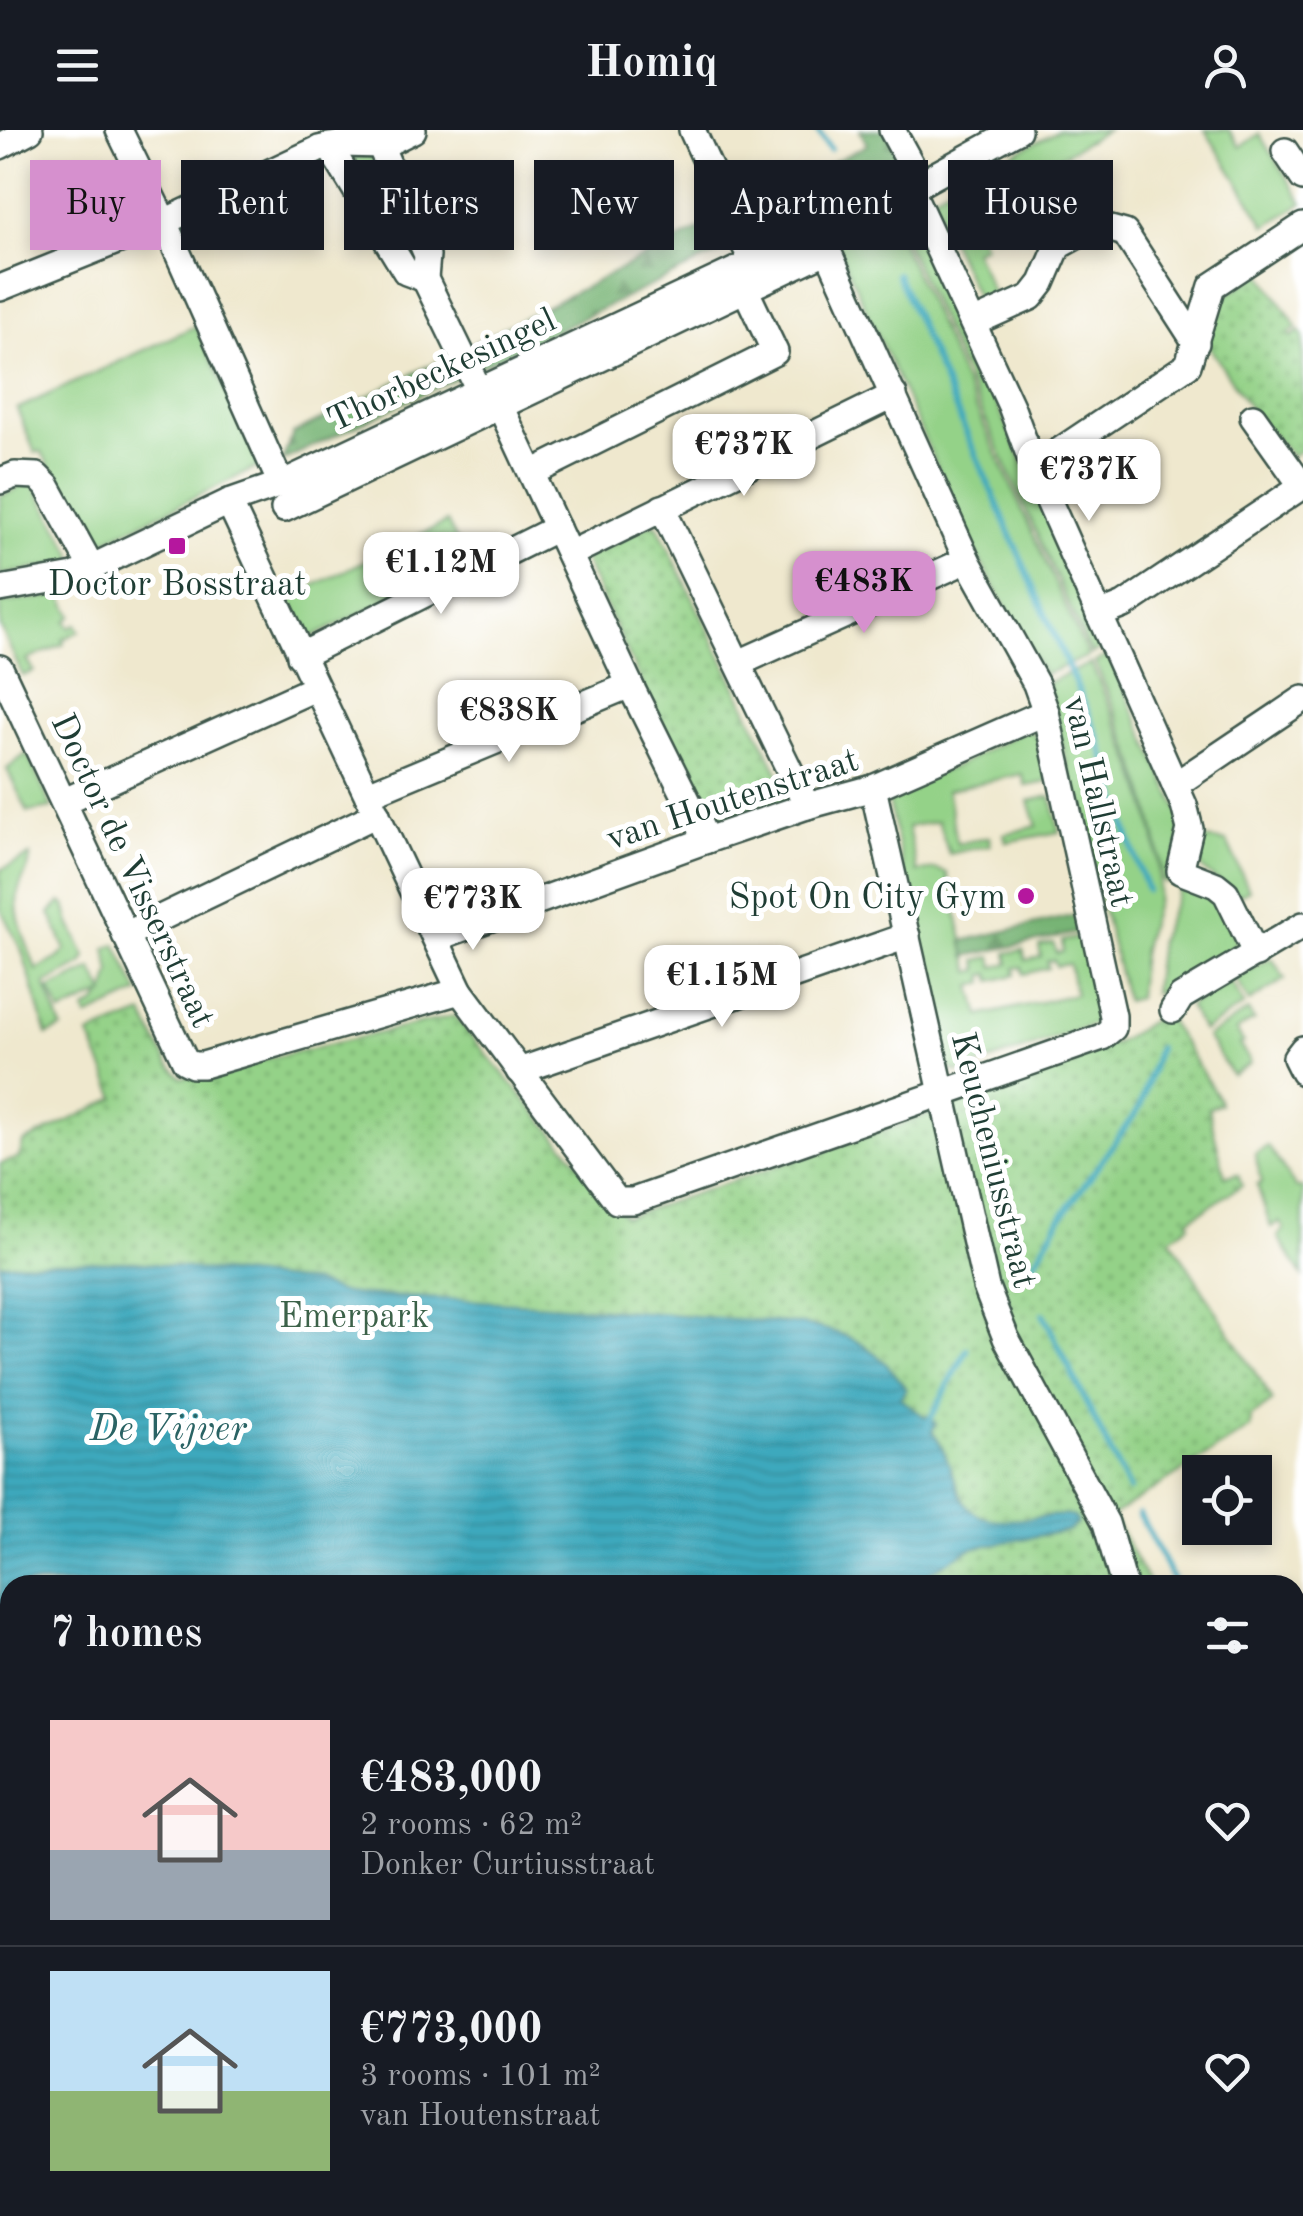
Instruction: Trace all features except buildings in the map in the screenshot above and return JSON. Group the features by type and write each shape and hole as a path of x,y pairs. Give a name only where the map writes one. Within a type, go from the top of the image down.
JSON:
{"street":[{"path":"0,146 30,130"},
{"path":"119,130 164,222 282,496"},
{"path":"0,288 164,222 329,146 380,145 413,130"},
{"path":"692,130 752,261"},
{"path":"892,130 905,160"},
{"path":"928,179 1018,130"},
{"path":"380,145 428,254 425,279 532,472 707,840"},
{"path":"329,146 406,272 425,279"},
{"path":"1285,151 1303,178"},
{"path":"928,214 1034,468 1175,785 1190,829 1180,871 1216,884 1226,893 1256,954"},
{"path":"973,323 1031,297 1042,283 1058,246 1096,225 1125,233 1196,343"},
{"path":"1034,468 1188,365 1212,286 1303,226"},
{"name":"Thorbeckesingel","path":"0,589 54,582 92,568 229,502 282,496 752,261 789,250"},
{"name":"Thorbeckesingel","path":"490,394 745,289 807,250"},
{"name":"van Hallstraat","path":"828,250 968,560 1036,684 1046,712 1113,1016 1112,1028 1102,1037 942,1093"},
{"path":"532,472 775,352 745,289"},
{"path":"570,554 894,395"},
{"path":"1099,614 1124,605 1302,486 1253,417"},
{"path":"0,481 16,475 37,476 92,568"},
{"path":"229,502 460,991 617,1202 633,1201 942,1093"},
{"path":"662,508 807,806"},
{"path":"300,656 557,528"},
{"path":"739,663 968,560"},
{"name":"Doctor de Visserstraat","path":"0,668 185,1060 193,1065 460,991"},
{"path":"125,934 372,804 630,685"},
{"path":"65,801 315,688"},
{"path":"1175,785 1303,700"},
{"name":"van Houtenstraat","path":"436,938 707,840 873,788 1046,712"},
{"name":"Keucheniusstraat","path":"873,788 986,1287 1006,1338 1106,1524 1115,1575"},
{"path":"1174,1010 1181,997 1303,925"},
{"path":"518,1071 907,936"},
{"path":"1303,1049 1296,1058 1303,1072"}],"green space":[{"path":"860,130 885,130 901,160 837,160 867,145"},
{"path":"1059,130 1107,130 1054,160 1001,160"},
{"path":"1205,130 1229,130 1240,147 1259,134 1303,203 1266,226"},
{"path":"371,155 373,160 351,160"},
{"path":"948,187 948,234 931,196"},
{"path":"694,232 694,250 725,250 282,461 293,434 658,250 674,250 674,242"},
{"path":"928,249 1105,647 1091,654 909,250"},
{"path":"403,250 418,250 415,260 410,262"},
{"path":"839,250 905,250 1088,656 1044,675 978,557"},
{"path":"955,250 974,250 995,299 980,305"},
{"path":"1261,273 1297,327 1289,333 1291,337 1300,331 1303,336 1303,449 1292,456 1252,412 1207,343 1219,300"},
{"path":"196,326 260,466 94,546 41,451 35,453 17,409"},
{"path":"19,481 34,485 73,554 72,562 0,575 0,496 17,489"},
{"path":"447,522 468,561 308,639 289,597"},
{"path":"650,524 657,525 789,795 789,800 710,829 585,562"},
{"path":"62,595 72,616 66,621 70,628 76,624 80,631 63,639 64,644 27,660 34,671 23,676 0,626 0,603"},
{"path":"1109,655 1180,814 1179,848 1168,883 1163,881 1153,824 1137,769 1095,662"},
{"path":"1091,663 1136,771 1158,858 1158,892 1143,951 1138,998 1126,1001 1047,683"},
{"path":"1027,729 1039,739 1048,782 1026,786 1022,774 947,790 957,844 989,837 990,845 949,854 938,821 908,827 917,872 935,869 947,873 971,972 979,970 977,960 992,957 994,967 1009,964 1007,953 1023,950 1026,960 1041,957 1039,946 1054,943 1056,953 1063,952 1062,941 1082,937 1099,1020 957,1073 947,1070 887,795 895,787 954,767","holes":["1054,960 1056,966 1069,964 1075,994 980,1016 972,986 985,982 984,975 990,974 992,981 1016,975 1015,968 1022,967 1024,974 1048,968 1047,961"]},
{"path":"27,753 52,808 28,812 7,769"},
{"path":"1051,796 1059,832 1006,842 1004,834 1037,826 1029,801"},
{"path":"1197,838 1227,842 1249,890 1239,895 1206,872 1197,858"},
{"path":"30,856 17,903 36,970 66,950 50,913 61,902 86,957 82,964 45,984 62,1028 47,1035 22,951 0,908 0,870"},
{"path":"1182,884 1216,896 1237,942 1230,952 1153,993 1159,940"},
{"path":"1076,915 1081,932 966,956 962,941"},
{"path":"116,944 139,993 87,1017 85,1010 103,994 61,1013 49,989 92,969 105,993 111,972 106,949"},
{"path":"1272,958 1285,979 1249,1002 1235,978"},
{"path":"1230,981 1244,1005 1203,1031 1188,1006"},
{"path":"1248,1011 1254,1020 1236,1031 1251,1063 1232,1075 1207,1037"},
{"name":"Emerpark","path":"143,1014 169,1065 182,1078 454,1016 625,1217 905,1123 1122,1040 1160,1015 1168,1019 1219,1099 1220,1104 1208,1108 1225,1176 1238,1174 1242,1185 1188,1220 1190,1224 1170,1238 1273,1401 1251,1417 1250,1428 1208,1455 1182,1455 1182,1471 1112,1516 1144,1575 0,1575 0,1164 19,1158 23,1143 116,1098 89,1035"},
{"path":"1268,1146 1296,1188 1303,1188 1303,1276 1278,1237 1284,1228 1279,1222 1271,1227 1257,1185 1262,1183 1255,1154"}],"water":[{"name":"De Vijver","path":"136,1262 315,1283 361,1295 799,1324 835,1332 859,1342 882,1359 906,1389 900,1398 936,1424 932,1431 971,1510 997,1520 1060,1516 1074,1517 1077,1523 1070,1530 972,1548 925,1575 0,1575 0,1264"}],"waterway":[{"path":"817,130 830,149"},
{"path":"897,274 1097,733 1147,890"},
{"path":"1030,1270 1060,1219 1140,1107 1158,1048"},
{"path":"1043,1314 1129,1490"},
{"path":"927,1425 967,1350"},
{"path":"1139,1514 1171,1575"}],"place":[{"name":"Doctor Bosstraat","path":"177,546"},
{"name":"Spot On City Gym","path":"1026,896"}]}
